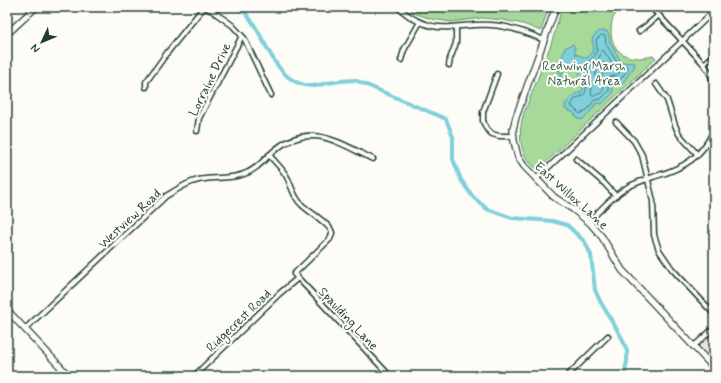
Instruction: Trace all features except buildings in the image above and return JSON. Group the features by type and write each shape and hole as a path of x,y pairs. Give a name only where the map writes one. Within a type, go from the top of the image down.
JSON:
{"main road":[{"path":"8,31 36,7"},
{"name":"East Willox Lane","path":"556,7 513,129 515,149 520,161 536,180 554,197 588,221 602,237 622,270 714,368"},
{"path":"7,310 69,376"}],"street":[{"path":"146,87 146,82 167,53 204,7 212,10 232,25 242,36 271,94"},
{"path":"398,7 406,14 420,22 437,27 456,27 476,24 504,26 520,30 544,40"},
{"path":"650,7 704,64 714,82"},
{"path":"536,180 714,11"},
{"path":"640,31 659,15"},
{"path":"402,60 404,50 420,22"},
{"path":"449,65 456,43 456,27"},
{"name":"Lorraine Drive","path":"197,131 199,118 242,36"},
{"path":"704,64 714,55"},
{"path":"496,74 484,112 483,121 488,130 494,135 513,136"},
{"path":"656,84 668,100 679,134 698,155"},
{"path":"616,122 634,141 642,156 653,201 654,235 657,246 672,269 714,314"},
{"path":"588,221 629,186 648,178 678,169 685,165 698,155 714,130"},
{"name":"Westview Road","path":"25,329 166,196 184,186 204,179 236,177 246,174 282,144 305,136 319,136 328,138 373,159"},
{"name":"Spaulding Lane","path":"269,155 288,178 300,204 320,219 332,233 330,239 294,274 390,376"},
{"path":"576,159 604,183 616,196"},
{"name":"Ridgecrest Road","path":"194,376 279,294 298,278"},
{"path":"694,346 714,328"},
{"path":"567,376 608,336"}],"shaded area":[{"path":"714,333 714,363 699,347"}],"green space":[{"path":"407,7 549,7 541,31 523,24 503,20 482,18 451,22 431,19 414,13"},
{"name":"Redwing Marsh Natural Area","path":"562,7 608,7 618,10 613,18 611,28 613,42 616,48 626,56 638,58 653,56 656,58 540,168 537,169 527,160 524,154 520,133 524,112 551,45"}],"water":[{"path":"600,31 607,31 610,42 621,62 635,63 635,65 621,85 618,84 613,86 613,93 602,104 596,103 582,120 577,118 574,113 565,109 565,104 573,95 581,93 583,89 579,74 581,69 576,62 569,62 561,77 558,68 565,48 573,44 575,54 587,58 591,54 594,47 592,41 593,38"}],"waterway":[{"path":"239,7 256,28 270,54 287,76 298,83 312,86 355,80 446,119 453,137 453,159 461,180 473,197 487,209 512,218 552,221 567,225 585,242 591,255 595,290 622,338 627,351 624,376"}]}
